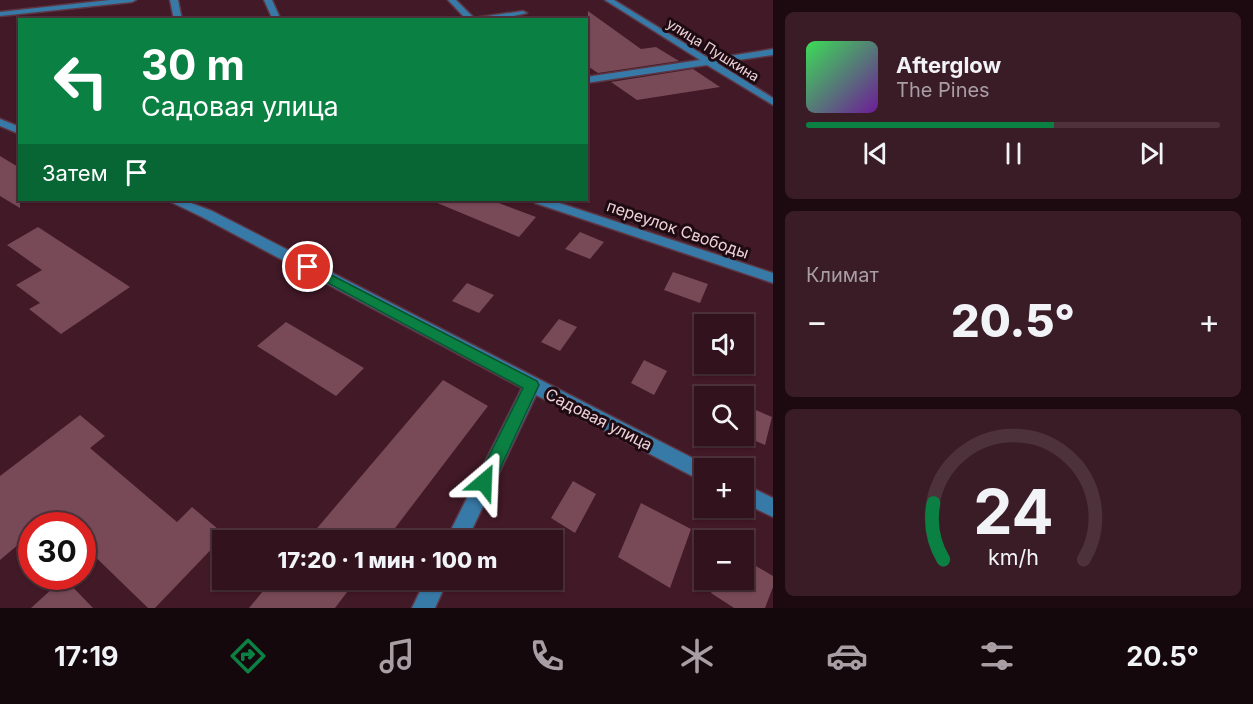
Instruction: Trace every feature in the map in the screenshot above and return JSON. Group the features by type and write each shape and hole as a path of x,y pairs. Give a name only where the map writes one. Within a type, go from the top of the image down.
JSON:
{"street":[{"path":"0,14 132,0"},
{"path":"174,0 178,18"},
{"path":"268,0 276,18"},
{"path":"452,0 472,18"},
{"name":"улица Пушкина","path":"609,0 773,102"},
{"path":"488,18 523,13"},
{"path":"588,80 773,52"},
{"path":"0,122 18,130"},
{"name":"Садовая улица","path":"175,201 207,214 694,467"},
{"name":"переулок Свободы","path":"542,201 773,278"},
{"path":"461,530 532,385"},
{"path":"754,498 773,508"},
{"path":"423,608 432,590"}],"building":[{"path":"588,11 641,49 656,47 679,61 598,73 588,66"},
{"path":"693,69 720,87 637,100 611,82"},
{"path":"0,156 18,167 20,208 0,196"},
{"path":"432,201 494,201 536,217 519,237"},
{"path":"38,227 130,287 61,334 29,309 40,303 16,285 42,270 7,245"},
{"path":"580,232 604,242 590,259 565,249"},
{"path":"673,272 708,284 700,303 664,290"},
{"path":"467,283 494,295 479,313 452,301"},
{"path":"559,319 577,327 560,351 541,342"},
{"path":"286,322 364,368 336,396 257,346"},
{"path":"644,360 667,371 654,395 631,383"},
{"path":"443,380 488,406 394,530 316,530"},
{"path":"754,409 772,417 765,445 754,440"},
{"path":"80,415 105,436 90,448 177,522 192,507 219,530 212,530 212,549 155,608 148,608 96,558 96,512 18,512 18,545 0,560 0,476"},
{"path":"573,481 596,494 575,533 551,518"},
{"path":"641,503 691,529 670,588 618,557"},
{"path":"754,565 773,576 773,587 765,608 734,608 711,593 712,590 754,590"},
{"path":"51,590 76,590 93,608 31,608"},
{"path":"264,590 349,590 335,608 249,608"}],"route":[{"path":"308,267 532,385 484,482"}]}
